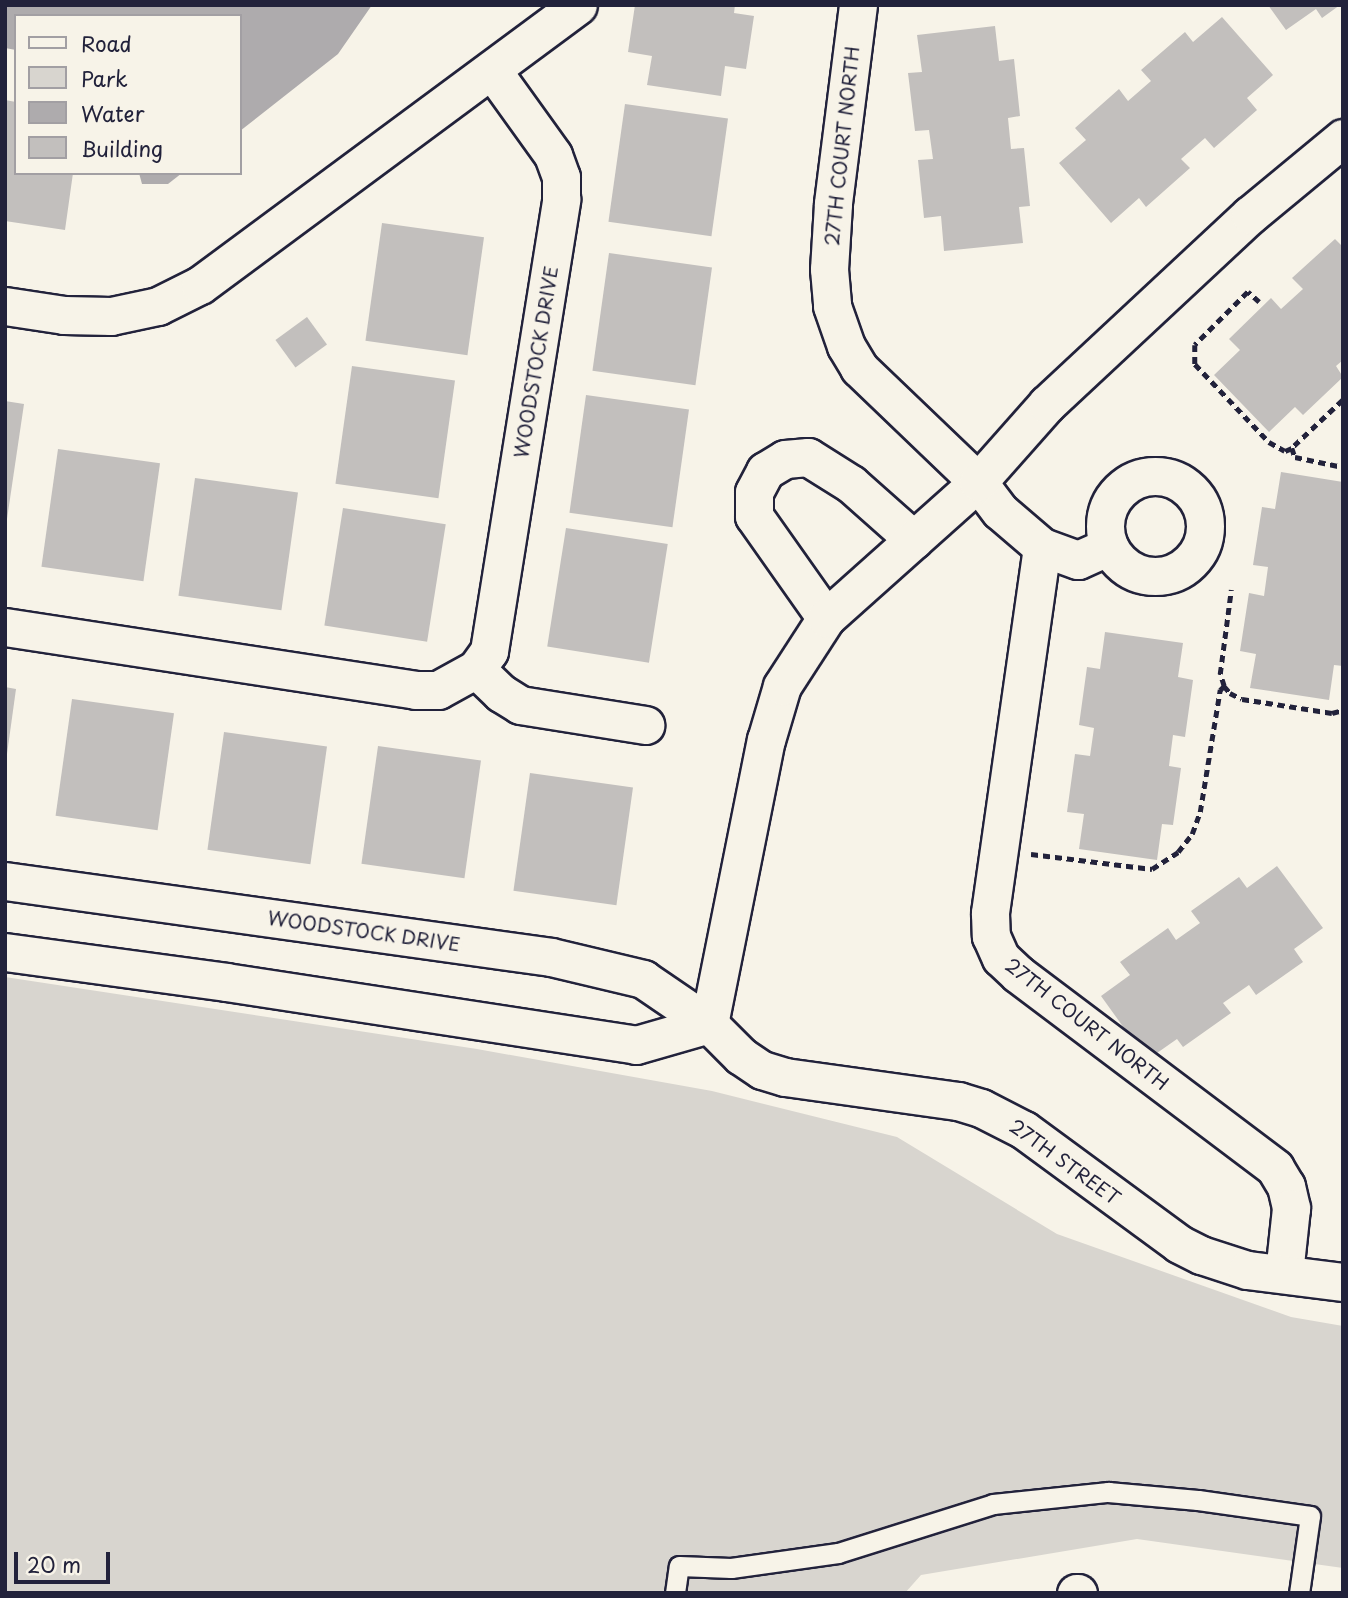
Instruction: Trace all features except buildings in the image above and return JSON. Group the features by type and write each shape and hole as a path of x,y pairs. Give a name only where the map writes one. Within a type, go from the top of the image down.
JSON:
{"street":[{"path":"5,306 87,317 111,316 158,306 200,285 578,5"},
{"name":"27TH COURT NORTH","path":"858,5 833,204 829,270 832,306 846,346 859,368 978,482 1000,511 1030,537 1078,560 1109,546"},
{"name":"WOODSTOCK DRIVE","path":"476,669 489,650 561,199 561,177 553,155 492,70"},
{"path":"5,953 226,982 636,1045 709,1024 758,776 782,686 826,618 978,482 1046,404 1250,215 1343,138"},
{"path":"826,618 754,516 754,492 765,471 785,459 808,457 851,484 914,540"},
{"name":"27TH COURT NORTH","path":"1030,537 999,850 990,912 991,936 1001,958 1018,974 1275,1168 1286,1186 1291,1208 1284,1273"},
{"path":"5,627 415,690 438,690 476,669 501,693 520,705 645,725"},
{"name":"WOODSTOCK DRIVE","path":"5,881 551,957 643,979 709,1024"},
{"name":"27TH STREET","path":"709,1024 741,1056 762,1070 785,1077 958,1101 982,1108 1024,1130 1179,1244 1223,1264 1343,1282"}],"lane":[{"path":"674,1593 679,1566 732,1568 838,1553 992,1504 1108,1492 1198,1500 1310,1516 1299,1593"}],"path":[{"path":"1259,302 1248,292 1195,345 1195,364 1269,442 1285,451 1292,448 1343,400"},
{"path":"1292,448 1295,457 1343,467"},
{"path":"1231,590 1220,674 1230,694 1242,699 1332,713 1343,710"},
{"path":"999,850 1139,868 1152,869 1165,863 1192,834 1200,812 1220,690 1224,686"}],"green space":[{"path":"5,977 477,1049 712,1091 897,1137 1057,1234 1291,1317 1343,1326 1343,1568 1137,1539 921,1575 905,1593 5,1593"}],"water":[{"path":"5,5 372,5 338,54 242,129 242,14 14,14 14,50 5,48"},
{"path":"140,175 179,175 168,184 142,184"}]}
